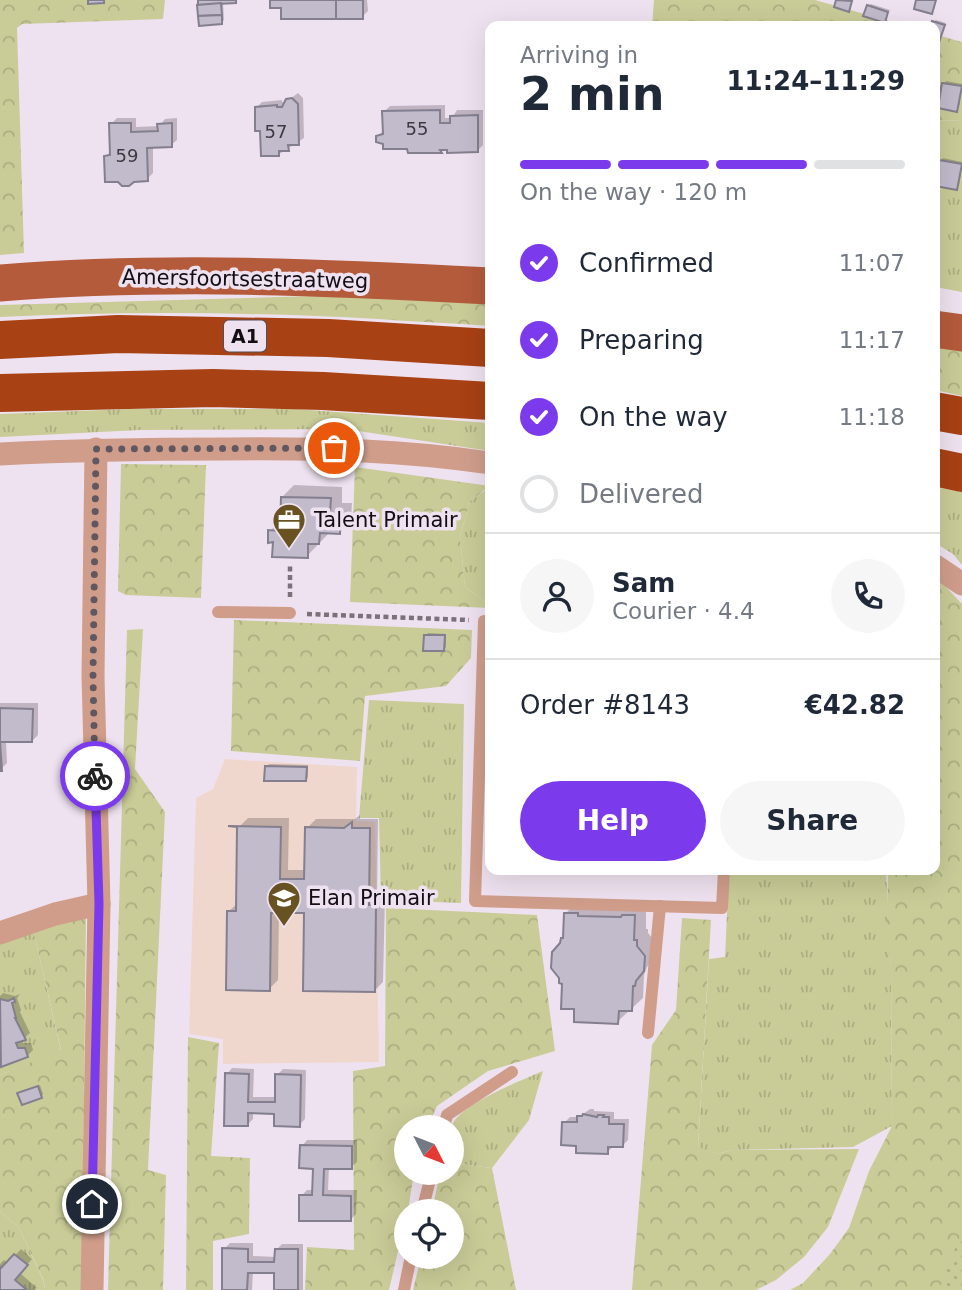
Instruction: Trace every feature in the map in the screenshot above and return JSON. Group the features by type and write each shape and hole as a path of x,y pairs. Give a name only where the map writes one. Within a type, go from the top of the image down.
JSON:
{"highway":[{"name":"A1","path":"0,340 132,334 328,338 485,348"},
{"path":"0,393 213,387 485,401"},
{"path":"940,412 962,416"},
{"path":"940,468 962,473"}],"main road":[{"name":"Amersfoortsestraatweg","path":"0,283 58,278 218,275 350,278 485,286"},
{"path":"940,330 962,333"}],"street":[{"path":"0,454 96,449 334,448 432,454 485,462"},
{"path":"92,1290 99,904 93,676 96,449"},
{"path":"940,569 962,584"},
{"path":"0,933 55,914 99,904"}],"lane":[{"path":"218,612 290,613"},
{"path":"484,621 475,901 722,908 724,875"},
{"path":"648,1033 660,906"},
{"path":"447,1115 512,1072"},
{"path":"404,1290 408,1269"}],"path":[{"path":"290,563 290,613 484,621"}],"shaded area":[{"name":"Elan Primair","path":"225,759 357,767 356,821 375,822 379,1062 223,1064 223,1039 189,1034 196,798 213,789"}],"green space":[{"path":"0,0 165,0 163,19 22,24 17,28 24,253 0,255"},
{"path":"654,0 815,0 889,21 652,21"},
{"path":"940,36 962,42 962,121 940,120"},
{"path":"940,120 962,121 962,292 940,288"},
{"path":"313,296 485,303 485,326 236,314 142,313 0,317 0,305"},
{"path":"940,341 962,344 962,396 940,391"},
{"path":"130,409 294,409 485,423 485,450 345,429 140,430 0,437 0,414"},
{"path":"121,464 206,465 201,598 126,595 118,591"},
{"path":"355,467 485,485 485,490 470,501 460,537 465,587 485,601 485,608 350,602"},
{"path":"940,488 962,492 962,565 953,554 940,546"},
{"path":"485,490 485,601 465,587 460,537 470,501"},
{"path":"940,580 962,604 962,1290 790,1290 803,1283 830,1254 849,1228 869,1171 892,1126 891,965 887,913 888,875 940,875"},
{"path":"234,620 472,630 471,658 446,686 365,696 360,761 231,751"},
{"path":"143,629 135,769 165,812 148,1170 166,1175 163,1290 108,1290 127,630"},
{"path":"369,700 464,704 461,903 381,900 379,818 359,818"},
{"path":"729,875 886,875 891,965 892,1126 853,1147 731,1150 718,1154 698,1148 709,959 725,957"},
{"path":"386,908 537,915 555,1051 488,1071 437,1106 433,1115 394,1115 394,1185 412,1185 410,1199 394,1199 394,1268 389,1290 305,1290 307,1247 354,1250 353,1071 385,1066"},
{"path":"86,913 82,1290 45,1290 44,1281 19,1228 0,1211 0,1075 61,1050 33,929"},
{"path":"682,918 711,920 698,1147 718,1154 731,1150 859,1149 828,1227 804,1257 776,1280 756,1290 632,1290 652,1045 676,1010"},
{"path":"33,929 61,1051 0,1075 0,941"},
{"path":"188,1037 219,1043 211,1156 250,1158 249,1234 213,1241 213,1290 186,1290"},
{"path":"543,1071 529,1120 492,1168 464,1164 464,1115 460,1115 493,1094"},
{"path":"464,1164 492,1168 516,1290 413,1290 418,1269 464,1269 464,1199 435,1199 437,1185 464,1185"},
{"path":"0,1211 19,1228 44,1282 45,1290 0,1290"},
{"path":"962,1231 962,1290 939,1290"}],"building":[{"path":"88,0 104,0 104,3 88,4"},
{"path":"198,0 236,0 236,3 198,5"},
{"path":"270,0 336,0 336,19 281,19 281,8 270,8"},
{"path":"336,0 363,0 363,19 336,19"},
{"path":"836,0 852,1 849,12 834,7"},
{"path":"916,0 936,0 932,14 914,9"},
{"path":"221,3 222,15 198,16 197,5"},
{"path":"867,5 888,12 886,21 863,16"},
{"path":"222,15 222,24 199,26 198,16"},
{"path":"940,23 945,25 940,39"},
{"path":"942,83 962,86 957,112 940,108"},
{"path":"292,98 298,104 299,145 288,145 289,151 279,151 279,156 261,156 260,131 255,131 255,107 282,107 286,99"},
{"path":"440,110 440,123 450,123 450,116 478,115 478,152 447,153 447,150 440,150 442,153 408,153 407,149 383,149 383,144 376,142 376,136 383,134 382,111"},
{"path":"109,123 131,123 131,132 158,131 157,124 172,123 172,147 147,148 148,181 134,182 129,186 122,186 118,182 105,182 104,156 110,155"},
{"path":"940,160 962,164 957,190 940,187"},
{"path":"281,497 331,498 330,514 341,515 340,534 320,533 319,544 308,544 308,558 272,557 273,542 268,543 268,530 280,531"},
{"path":"424,635 445,635 444,651 423,651"},
{"path":"0,708 33,709 32,742 0,742"},
{"path":"265,766 307,767 306,781 264,781"},
{"path":"352,822 352,828 370,828 369,905 376,905 375,992 303,991 304,913 271,913 270,991 226,990 227,911 236,911 237,827 228,826 281,827 280,879 304,879 305,827 344,828"},
{"path":"564,913 578,913 578,916 635,915 634,940 637,940 637,946 645,956 644,971 633,986 632,1011 619,1011 618,1024 574,1022 574,1009 561,1009 562,984 551,968 552,952 563,938"},
{"path":"14,998 15,1002 12,1003 15,1018 26,1040 16,1043 18,1048 25,1048 28,1057 1,1067 0,999 8,1001"},
{"path":"225,1073 249,1074 248,1102 275,1102 275,1074 301,1075 300,1127 274,1126 274,1114 248,1113 248,1126 224,1126"},
{"path":"38,1086 42,1098 22,1105 17,1093"},
{"path":"583,1114 597,1117 604,1115 603,1117 609,1117 609,1124 624,1124 623,1147 608,1147 608,1154 576,1153 576,1146 561,1145 562,1122 577,1122 577,1116"},
{"path":"300,1145 352,1146 352,1169 324,1169 323,1195 351,1196 351,1221 299,1221 299,1195 312,1195 313,1169 299,1168"},
{"path":"222,1248 248,1249 248,1262 274,1262 275,1249 298,1249 298,1290 274,1290 274,1273 248,1273 247,1290 222,1290"},
{"path":"14,1254 28,1265 15,1280 27,1290 0,1290 0,1267"}],"way so far":[{"path":"95,776 93,676 96,449 334,448"}],"place":[{"name":"Talent Primair","path":"289,550"},
{"name":"Elan Primair","path":"284,928"}],"route":[{"path":"92,1204 99,904 95,776"}]}
